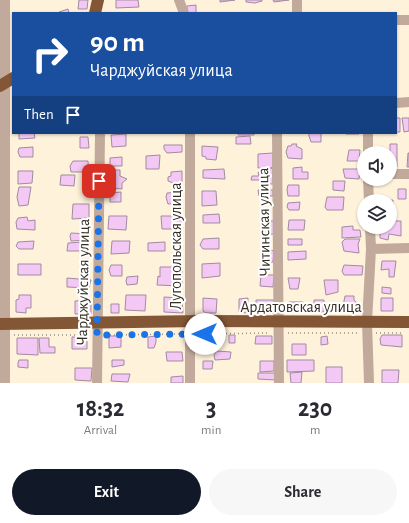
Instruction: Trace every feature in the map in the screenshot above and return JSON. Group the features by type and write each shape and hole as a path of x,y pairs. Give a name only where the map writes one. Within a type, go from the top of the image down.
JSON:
{"highway":[{"path":"95,12 98,0"},
{"name":"Ардатовская улица","path":"3,327 97,329 191,322 279,328 368,328 409,322"}],"street":[{"path":"5,0 6,82 3,327 6,383"},
{"path":"179,0 184,12"},
{"path":"297,0 297,12"},
{"path":"397,20 409,20"},
{"path":"397,103 409,102"},
{"name":"Чарджуйская улица","path":"97,383 100,134"},
{"name":"Лугопольская улица","path":"190,134 190,383"},
{"name":"Читинская улица","path":"277,134 279,383"},
{"path":"368,134 368,146"},
{"path":"397,174 409,174"},
{"path":"369,383 368,328 370,234"},
{"path":"371,249 409,248"}],"path":[{"name":"Ардатовская улица","path":"3,327 97,329 191,334 279,328 368,328 409,332"}],"building":[{"path":"79,0 88,0 87,9 78,9"},
{"path":"116,0 138,0 139,7 116,8"},
{"path":"220,0 235,0 220,2"},
{"path":"246,0 262,1 255,3 246,2"},
{"path":"273,0 289,0 274,2"},
{"path":"196,5 196,12 187,12 187,6"},
{"path":"68,9 69,12 59,12"},
{"path":"397,118 400,118 400,132 397,132"},
{"path":"402,118 409,118 409,131 404,132"},
{"path":"19,134 34,134 35,138 19,139"},
{"path":"126,134 126,146 112,147 111,135"},
{"path":"238,134 254,134 254,135"},
{"path":"309,134 321,134 321,142 311,142"},
{"path":"250,136 251,144 236,144 236,137"},
{"path":"80,137 88,137 89,148 80,148"},
{"path":"292,144 297,144 296,146 302,149 302,159 288,158 286,152 288,146 291,146"},
{"path":"390,144 397,144 397,146 390,146"},
{"path":"164,145 182,145 182,152 167,153 164,149"},
{"path":"202,146 218,147 216,160 206,159 206,157 202,156"},
{"path":"33,147 33,157 20,157 18,152 19,148"},
{"path":"349,150 357,150 357,161 347,161"},
{"path":"273,153 273,168 258,168 258,154"},
{"path":"408,153 409,167 407,167"},
{"path":"160,155 159,169 146,169 146,156"},
{"path":"122,157 122,166 110,166 110,158"},
{"path":"73,161 88,161 89,172 71,172 70,166"},
{"path":"302,167 302,172 308,172 308,179 293,179 293,168"},
{"path":"273,168 273,184 261,184 261,180 251,180 252,176 259,176 258,173 261,169"},
{"path":"224,169 225,179 203,178 203,170"},
{"path":"343,169 357,169 357,179 345,178"},
{"path":"112,170 120,170 120,176 127,179 122,183 122,189 111,188 109,176"},
{"path":"18,171 33,171 32,183 18,184"},
{"path":"182,171 182,182 173,183 168,181 168,177 171,176 171,172"},
{"path":"61,175 75,175 74,186 60,185"},
{"path":"333,181 345,181 344,191 333,190"},
{"path":"288,185 299,185 299,196 288,196"},
{"path":"19,187 31,187 28,205 19,206 17,197"},
{"path":"398,189 406,189 406,199 398,199"},
{"path":"258,190 273,190 273,196 259,196"},
{"path":"202,191 216,191 217,205 202,206"},
{"path":"121,192 121,202 110,202 110,193"},
{"path":"181,192 180,203 168,204 166,197 167,193"},
{"path":"327,197 344,197 343,210 327,210 325,207"},
{"path":"300,202 299,210 289,210 287,207 288,203"},
{"path":"73,204 89,204 89,218 72,219"},
{"path":"219,214 220,223 203,223 203,215"},
{"path":"109,216 127,216 126,230 108,229"},
{"path":"161,216 182,216 181,229 162,229"},
{"path":"27,217 28,221 35,220 35,230 17,229 16,222 18,218"},
{"path":"289,220 305,220 304,230 288,230"},
{"path":"262,221 275,221 274,234 262,234"},
{"path":"397,221 401,221 401,236 389,234 397,234"},
{"path":"353,226 353,230 357,230 357,234 361,234 361,237 342,238 342,227"},
{"path":"71,233 89,234 89,240 71,241"},
{"path":"380,234 389,234 388,240 380,238"},
{"path":"219,238 219,249 203,249 200,245 203,239"},
{"path":"288,239 302,239 302,245 288,245"},
{"path":"345,239 360,239 358,244 359,253 344,251 342,242"},
{"path":"34,241 33,249 19,249 16,246 18,242"},
{"path":"112,241 130,241 129,253 111,254"},
{"path":"83,242 82,251 67,251 68,243"},
{"path":"165,242 165,251 148,251 148,243"},
{"path":"269,246 270,250 274,251 273,262 264,263 262,250 265,250 264,247"},
{"path":"306,251 306,259 288,260 288,252"},
{"path":"382,261 396,261 394,277 389,277 389,269 381,270"},
{"path":"220,263 220,276 202,278 202,264"},
{"path":"18,264 41,264 41,275 18,275"},
{"path":"111,265 122,265 122,276 111,276 109,270"},
{"path":"344,265 363,266 362,275 344,275 342,271"},
{"path":"160,267 182,267 182,286 157,285 158,276 160,277"},
{"path":"261,275 274,275 273,287 260,286"},
{"path":"138,276 137,284 127,285 127,277"},
{"path":"67,278 91,280 89,288 67,287"},
{"path":"288,278 300,278 298,289 290,289"},
{"path":"324,280 338,280 338,292 326,295"},
{"path":"382,287 391,288 391,294 382,293"},
{"path":"19,295 31,295 31,308 26,308 26,313 16,312 16,300 19,299"},
{"path":"126,295 146,295 145,311 125,310"},
{"path":"345,296 354,296 354,300 361,308 360,312 346,311 343,306"},
{"path":"164,297 182,298 183,313 164,312"},
{"path":"203,298 217,299 216,313 206,313 203,311"},
{"path":"248,298 247,313 239,312 239,299"},
{"path":"381,298 393,298 393,311 381,311"},
{"path":"91,300 91,314 75,314 75,301"},
{"path":"256,300 274,300 275,313 256,313"},
{"path":"314,300 324,300 324,312 314,312"},
{"path":"289,302 303,302 303,312 289,312"},
{"path":"111,304 119,304 119,313 111,313"},
{"path":"229,335 235,335 235,343 229,343"},
{"path":"382,335 402,335 402,347 381,345 380,339"},
{"path":"109,336 121,336 121,347 109,348"},
{"path":"156,336 154,348 148,348 148,337"},
{"path":"203,336 216,337 216,345 203,345"},
{"path":"256,336 272,336 272,344 255,344"},
{"path":"327,336 328,344 321,345 321,337"},
{"path":"72,337 87,337 87,349 72,349"},
{"path":"17,338 38,338 38,355 17,354"},
{"path":"39,338 49,338 49,347 55,347 55,353 40,353"},
{"path":"292,344 306,344 306,355 292,355"},
{"path":"217,351 231,352 230,359 215,360 214,355"},
{"path":"166,352 182,352 183,361 167,361"},
{"path":"19,360 28,360 28,368 18,367"},
{"path":"112,360 124,360 124,365 112,367"},
{"path":"287,360 314,360 314,371 287,372"},
{"path":"203,361 213,361 212,369 203,369"},
{"path":"260,361 274,361 274,371 260,372"},
{"path":"326,367 342,367 342,383 326,383"},
{"path":"75,368 92,368 91,381 75,380"},
{"path":"382,370 399,370 398,383 382,383"},
{"path":"302,372 301,383 291,383 290,373"},
{"path":"258,373 276,373 276,380 258,379"},
{"path":"112,374 130,374 128,382 111,381"},
{"path":"183,376 183,383 171,383 171,377"}],"route":[{"path":"99,181 97,335 205,334"}]}
